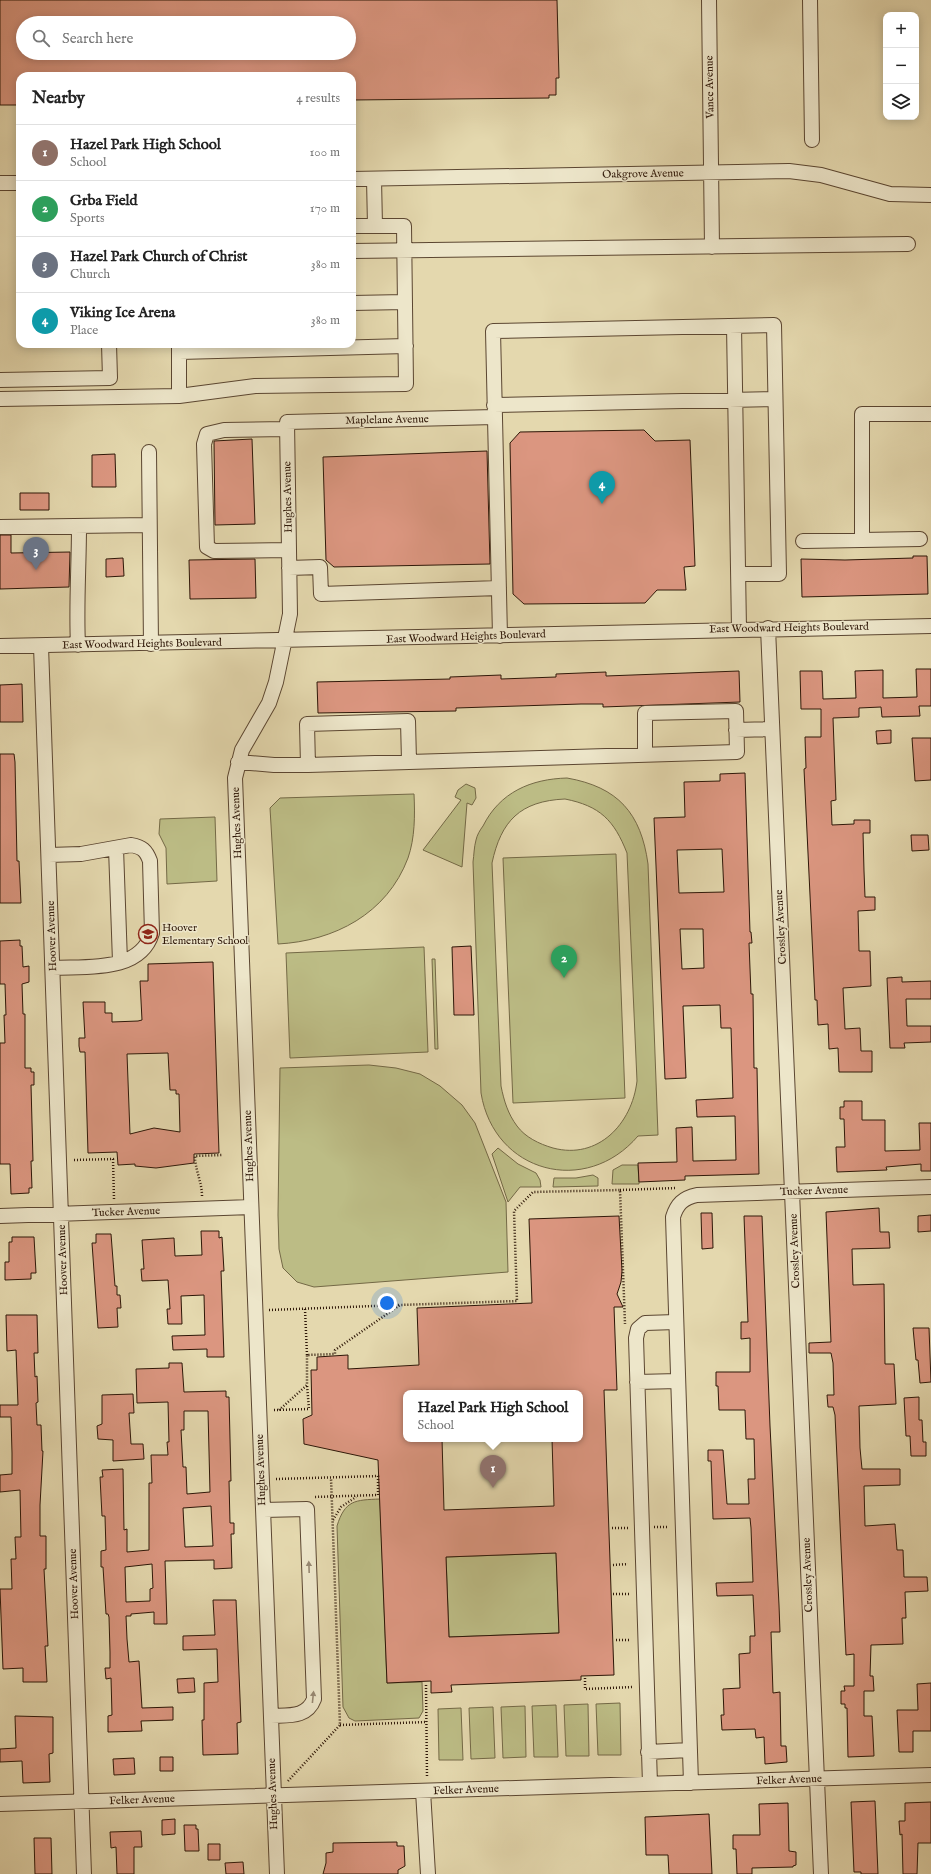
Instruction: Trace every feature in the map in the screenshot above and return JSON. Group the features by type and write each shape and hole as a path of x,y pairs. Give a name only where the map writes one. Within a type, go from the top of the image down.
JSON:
{"street":[{"name":"Vance Avenue","path":"709,0 712,247"},
{"path":"810,0 812,140"},
{"name":"Oakgrove Avenue","path":"356,179 804,172 821,175 878,192 904,195 931,195"},
{"path":"374,179 375,226"},
{"path":"0,183 16,183"},
{"path":"0,399 180,396 255,386 406,384 404,226 356,226"},
{"path":"356,251 908,244"},
{"path":"356,303 405,302"},
{"path":"500,636 493,331 774,325 779,574 739,574"},
{"path":"734,326 739,629"},
{"path":"356,346 406,346"},
{"path":"0,380 110,378 109,348"},
{"path":"179,348 180,396"},
{"path":"494,411 735,400 776,400"},
{"name":"Maplelane Avenue","path":"286,429 287,422 494,411"},
{"path":"862,540 862,414 931,414"},
{"path":"286,429 224,430 207,434 204,444 207,547 214,551 289,550"},
{"name":"Hughes Avenue","path":"276,1874 235,778 242,750 269,703 276,682 283,642 290,614 286,429"},
{"path":"149,452 151,644"},
{"path":"0,528 149,525"},
{"path":"78,526 78,645"},
{"path":"803,541 920,539"},
{"path":"289,568 320,567 321,594 499,588"},
{"name":"East Woodward Heights Boulevard","path":"0,646 283,642 768,628 931,626"},
{"name":"Crossley Avenue","path":"768,628 821,1874"},
{"name":"Hoover Avenue","path":"41,646 84,1874"},
{"path":"238,762 252,764 308,765 737,752 736,711 644,713 645,754"},
{"path":"308,765 307,724 408,721 409,761"},
{"path":"736,730 772,729"},
{"path":"49,855 81,854 131,845 139,846 146,851 150,861 152,933 149,943 141,953 112,964 53,968"},
{"path":"116,848 120,962"},
{"name":"Tucker Avenue","path":"676,1322 673,1217 676,1207 683,1200 697,1195 931,1187"},
{"name":"Tucker Avenue","path":"0,1216 251,1207"},
{"path":"650,1784 636,1338 638,1329 645,1323 676,1322 691,1783"},
{"path":"637,1382 678,1381"},
{"path":"263,1510 307,1509 313,1660 314,1699 312,1705 307,1710 299,1714 271,1716"},
{"path":"648,1752 690,1750"},
{"name":"Felker Avenue","path":"0,1804 931,1775"},
{"path":"424,1791 428,1874"}],"path":[{"path":"202,1200 202,1188 195,1165 195,1156 222,1155"},
{"path":"74,1160 113,1159 114,1202"},
{"path":"255,1310 518,1300 514,1211 533,1192 678,1188"},
{"path":"620,1190 625,1328"},
{"path":"307,1355 335,1354 336,1350 400,1305"},
{"path":"274,1410 309,1408 305,1309"},
{"path":"279,1410 307,1385"},
{"path":"276,1479 378,1476 378,1495 308,1498"},
{"path":"288,1782 340,1725 331,1478"},
{"path":"332,1522 341,1507 348,1501 358,1496"},
{"path":"627,1520 627,1535"},
{"path":"628,1557 628,1572"},
{"path":"612,1565 628,1564"},
{"path":"629,1586 630,1601"},
{"path":"613,1594 629,1594"},
{"path":"630,1632 631,1648"},
{"path":"616,1640 631,1640"},
{"path":"585,1678 585,1689 632,1687"},
{"path":"632,1679 632,1695"},
{"path":"426,1685 427,1777"},
{"path":"340,1725 427,1722"}],"green space":[{"path":"567,778 585,782 600,788 624,805 640,830 645,846 648,864 658,1135 638,1136 617,1155 593,1166 569,1170 545,1167 523,1158 504,1142 489,1120 481,1093 473,862 475,843 477,836 490,814 498,804 508,796 529,785 554,779","holes":["565,799 597,810 611,823 622,841 627,853 637,1081 634,1097 628,1111 620,1124 610,1135 598,1143 584,1149 569,1150 553,1148 533,1140 524,1134 511,1117 501,1086 492,863 496,848 507,825 524,809 549,801"]},
{"path":"466,784 475,788 476,798 472,805 467,803 462,867 423,850 461,800 455,797 458,790"},
{"path":"414,794 414,826 408,858 399,878 387,895 356,921 338,930 299,942 278,944 270,808 280,798"},
{"path":"215,817 217,881 167,884 166,848 159,834 160,819"},
{"path":"616,854 625,1098 513,1103 503,858"},
{"path":"424,947 428,1052 290,1058 286,953"},
{"path":"432,959 435,959 438,1049 435,1049"},
{"path":"369,1065 396,1068 420,1074 440,1086 462,1105 475,1123 506,1202 508,1272 314,1287 297,1282 283,1268 279,1249 278,1215 280,1068"},
{"path":"498,1148 518,1164 536,1173 540,1180 541,1187 520,1187 508,1202 492,1154"},
{"path":"622,1165 638,1165 639,1184 612,1184 613,1170"},
{"path":"593,1175 598,1178 598,1186 553,1187 554,1178 576,1178"},
{"path":"380,1499 387,1683 422,1682 423,1711 419,1718 355,1721 349,1718 343,1707 337,1526 340,1517 352,1503 364,1500"},
{"path":"556,1553 559,1633 449,1637 446,1557"},
{"path":"620,1703 621,1755 598,1755 596,1704"},
{"path":"588,1704 589,1756 566,1756 564,1705"},
{"path":"556,1705 558,1757 534,1757 532,1706"},
{"path":"525,1706 526,1757 503,1758 501,1707"},
{"path":"493,1707 495,1758 471,1759 469,1708"},
{"path":"461,1708 463,1760 439,1760 438,1709"}],"building":[{"path":"0,0 557,0 559,78 556,78 556,95 549,95 549,98 356,100 356,72 16,72 16,105 0,105"},
{"path":"644,430 655,441 690,440 695,566 684,567 686,590 657,590 645,603 524,604 513,594 510,443 520,432"},
{"path":"252,439 255,524 215,525 214,441"},
{"path":"487,451 490,564 334,567 326,560 323,457"},
{"path":"115,454 116,487 92,487 92,455"},
{"path":"20,493 49,493 49,510 20,510"},
{"path":"0,535 11,535 11,553 70,552 69,587 0,589"},
{"path":"913,556 927,556 928,594 802,597 801,559 845,560 913,558"},
{"path":"123,558 124,576 106,577 106,559"},
{"path":"255,559 256,598 190,599 189,560"},
{"path":"916,669 931,669 931,706 919,706 920,716 882,717 881,707 859,708 859,717 833,718 836,800 831,801 832,825 854,824 854,820 870,820 870,833 863,833 865,897 875,897 875,910 858,911 859,951 870,951 871,986 843,988 845,1029 860,1028 861,1051 872,1051 872,1072 839,1072 838,1048 829,1049 828,1024 818,1025 817,1000 815,1000 804,769 806,768 805,737 821,737 821,709 801,709 800,671 822,671 823,699 856,698 855,671 883,670 883,698 917,697"},
{"path":"739,671 740,702 603,707 603,704 581,704 456,708 456,711 318,713 317,682 450,679 450,677 501,675 501,679 556,677 556,674 606,672 606,676"},
{"path":"22,684 23,722 0,722 0,685"},
{"path":"891,730 891,743 877,744 876,731"},
{"path":"912,738 931,738 931,780 915,781"},
{"path":"0,754 14,754 17,861 19,861 21,903 0,903"},
{"path":"745,773 750,932 752,943 749,943 751,994 753,994 754,1068 757,1068 759,1174 685,1176 685,1180 639,1182 638,1163 677,1162 676,1128 692,1127 693,1161 736,1160 735,1116 697,1117 696,1100 733,1098 731,1028 721,1028 720,1005 683,1006 686,1078 665,1079 654,818 685,817 684,782 720,781 720,774","holes":["722,849 724,892 679,893 677,850","680,929 703,929 704,968 682,969"]},
{"path":"911,835 928,835 929,850 912,851"},
{"path":"20,940 20,946 22,946 23,967 29,966 29,982 22,984 23,1014 25,1014 25,1068 31,1068 31,1072 34,1072 34,1085 31,1085 33,1161 31,1161 32,1188 29,1188 29,1193 11,1194 10,1164 0,1164 0,1043 5,1043 4,1015 6,1015 5,984 0,984 0,941"},
{"path":"471,946 474,1015 454,1015 452,947"},
{"path":"213,962 219,1153 194,1154 194,1163 156,1168 135,1166 135,1164 118,1165 117,1152 88,1153 85,1052 80,1052 79,1046 79,1038 85,1038 83,1002 105,1002 105,1013 112,1013 112,1022 142,1020 140,981 148,981 148,964","holes":["168,1053 170,1090 176,1090 176,1094 179,1094 180,1132 154,1128 130,1134 127,1054"]},
{"path":"902,977 902,982 931,981 931,999 906,999 907,1026 931,1026 931,1042 904,1043 905,1048 890,1048 887,978"},
{"path":"844,1101 862,1101 862,1120 885,1120 885,1151 920,1150 919,1123 931,1123 931,1171 921,1171 921,1164 886,1167 887,1170 837,1172 836,1147 845,1147 844,1119 840,1119 840,1107 844,1107"},
{"path":"879,1208 880,1232 889,1232 890,1248 852,1249 853,1285 884,1284 885,1364 894,1364 896,1404 859,1406 860,1448 862,1469 900,1469 900,1485 864,1486 865,1526 895,1524 897,1550 903,1550 904,1577 927,1577 928,1591 905,1592 906,1618 902,1618 903,1644 871,1645 870,1676 873,1676 874,1691 864,1691 864,1716 872,1716 874,1756 848,1757 847,1708 845,1708 845,1704 841,1704 841,1691 845,1691 844,1686 854,1686 854,1654 846,1655 835,1415 833,1407 828,1407 827,1395 834,1395 833,1363 831,1353 809,1353 809,1343 831,1342 826,1212"},
{"path":"701,1213 712,1213 713,1248 702,1249"},
{"path":"931,1215 931,1231 918,1232 918,1216"},
{"path":"619,1216 622,1271 621,1282 617,1294 623,1307 614,1307 617,1390 604,1390 614,1675 581,1676 581,1680 451,1685 452,1692 431,1693 431,1681 387,1683 378,1460 304,1444 303,1419 312,1415 311,1370 317,1370 317,1357 348,1355 348,1369 419,1365 417,1308 532,1303 529,1219","holes":["403,1390 583,1390 583,1442 552,1442 554,1506 444,1510 442,1442 403,1442","556,1553 559,1633 449,1637 446,1557"]},
{"path":"744,1216 762,1216 780,1632 771,1632 773,1693 780,1692 781,1746 786,1746 787,1762 765,1764 764,1737 756,1738 755,1729 722,1730 721,1715 724,1715 723,1689 740,1688 739,1654 750,1653 750,1636 755,1636 753,1595 717,1596 716,1583 753,1582 751,1528 750,1518 713,1519 711,1461 708,1461 708,1450 723,1450 727,1504 749,1504 748,1479 755,1479 754,1439 746,1439 745,1410 719,1410 718,1386 716,1386 716,1372 750,1372 750,1338 741,1339 741,1322 748,1322"},
{"path":"201,1231 219,1231 219,1238 222,1237 224,1271 221,1271 224,1357 207,1357 207,1349 173,1350 172,1336 205,1335 204,1295 181,1296 182,1324 168,1324 167,1309 170,1309 168,1280 142,1281 141,1269 144,1269 142,1240 174,1238 175,1256 202,1255"},
{"path":"96,1234 111,1234 115,1286 117,1286 117,1295 120,1295 121,1308 117,1308 118,1327 98,1328 92,1243 96,1243"},
{"path":"12,1237 34,1237 36,1273 31,1273 31,1279 5,1280 5,1262 9,1262 9,1242 12,1242"},
{"path":"6,1315 37,1315 38,1353 34,1353 35,1377 37,1376 37,1425 41,1425 43,1451 40,1536 46,1536 46,1569 44,1569 48,1646 45,1646 47,1682 23,1682 23,1668 3,1669 0,1589 12,1589 11,1559 16,1559 15,1537 21,1537 20,1490 0,1492 0,1475 12,1474 12,1453 11,1417 0,1417 0,1405 18,1405 16,1350 7,1351"},
{"path":"913,1328 929,1328 931,1382 920,1383"},
{"path":"169,1363 182,1363 184,1392 226,1391 226,1397 229,1397 231,1481 229,1481 230,1523 234,1523 234,1534 231,1534 232,1568 214,1569 214,1560 165,1561 167,1624 154,1624 154,1612 131,1614 131,1616 126,1616 127,1639 129,1662 139,1661 142,1708 173,1707 173,1720 141,1721 142,1731 108,1732 108,1716 112,1715 111,1678 106,1679 105,1668 110,1668 110,1652 109,1617 108,1614 106,1614 103,1567 101,1567 101,1551 106,1550 105,1516 102,1516 100,1477 103,1477 102,1470 123,1469 124,1530 127,1529 127,1552 149,1550 149,1483 152,1483 151,1455 168,1455 168,1402 137,1403 136,1369 169,1368","holes":["184,1411 208,1411 210,1492 187,1494 186,1467 183,1467 181,1430 184,1430","211,1506 213,1546 185,1547 183,1508","152,1564 153,1588 150,1589 150,1601 126,1602 125,1567"]},
{"path":"133,1394 134,1413 129,1413 131,1444 143,1444 144,1459 113,1461 113,1440 98,1439 97,1426 102,1424 102,1395"},
{"path":"919,1397 919,1420 922,1420 923,1442 926,1442 926,1456 911,1456 910,1436 906,1436 904,1398"},
{"path":"213,1600 236,1600 241,1722 237,1723 238,1754 203,1755 202,1720 204,1720 204,1683 218,1682 217,1649 183,1650 183,1636 215,1635"},
{"path":"194,1678 195,1692 178,1693 177,1679"},
{"path":"931,1683 931,1731 913,1731 913,1752 899,1752 897,1710 918,1710 917,1684"},
{"path":"15,1716 53,1717 53,1753 49,1754 50,1782 23,1783 22,1761 0,1762 0,1749 16,1748"},
{"path":"160,1757 173,1757 173,1771 160,1771"},
{"path":"134,1758 135,1774 114,1775 113,1759"},
{"path":"875,1801 878,1874 861,1874 861,1872 854,1872 851,1802"},
{"path":"931,1802 931,1843 918,1843 917,1874 903,1874 902,1834 900,1835 899,1821 905,1821 905,1803"},
{"path":"788,1803 789,1851 796,1852 796,1865 793,1867 752,1868 752,1874 737,1874 736,1849 733,1849 733,1835 760,1835 759,1804"},
{"path":"709,1814 712,1874 669,1874 668,1855 646,1855 645,1817"},
{"path":"175,1819 175,1834 162,1835 162,1820"},
{"path":"184,1825 196,1825 196,1829 198,1829 199,1851 185,1851"},
{"path":"141,1831 142,1847 134,1847 134,1874 117,1874 116,1847 111,1848 110,1832"},
{"path":"34,1838 51,1838 52,1874 35,1874"},
{"path":"397,1842 397,1846 404,1846 405,1866 398,1870 398,1874 323,1874 326,1863 326,1853 333,1852 333,1843"},
{"path":"208,1844 220,1844 220,1860 208,1860"},
{"path":"243,1862 244,1874 226,1874 225,1863"}],"place":[{"name":"Viking Ice Arena","path":"602,504"},
{"name":"Hazel Park Church of Christ","path":"36,570"},
{"name":"Hoover Elementary School","path":"148,934"},
{"name":"Grba Field","path":"564,978"},
{"name":"Hazel Park High School","path":"493,1488"}]}
